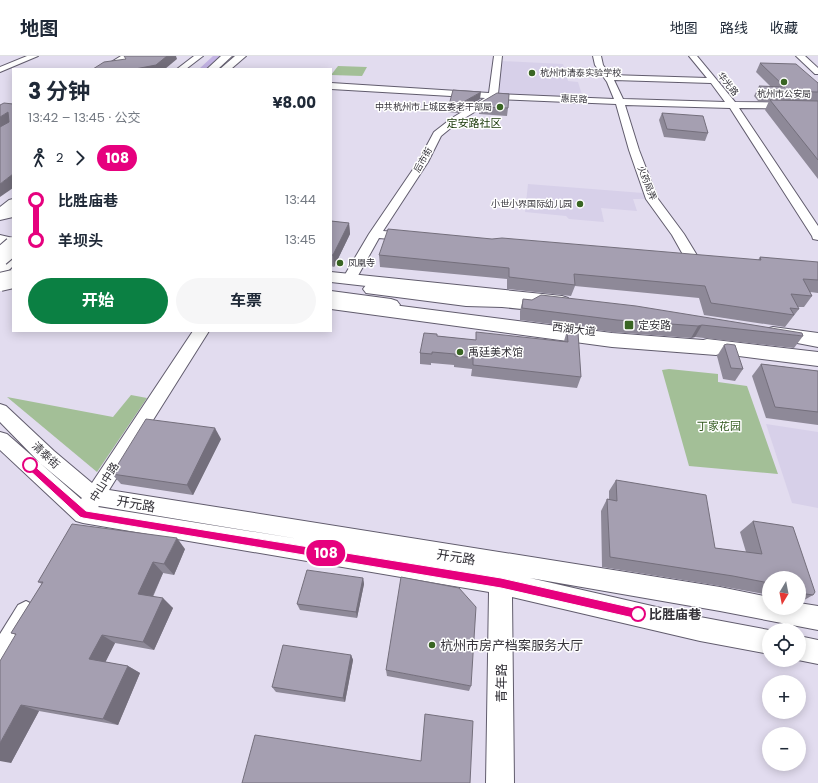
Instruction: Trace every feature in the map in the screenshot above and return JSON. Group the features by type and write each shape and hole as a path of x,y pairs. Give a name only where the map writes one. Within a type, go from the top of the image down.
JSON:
{"main road":[{"path":"213,68 228,56"},
{"path":"217,68 232,56"},
{"path":"226,68 242,56"},
{"path":"230,68 242,56"},
{"path":"0,216 12,213"},
{"path":"0,257 8,247"},
{"path":"0,269 8,247"},
{"path":"0,283 12,273"},
{"path":"332,277 577,307 502,301 466,300 332,284"},
{"path":"0,283 12,281"},
{"path":"0,291 12,282"},
{"name":"西湖大道","path":"332,297 716,348 818,359"},
{"path":"332,303 612,340 716,348"},
{"path":"758,331 818,340"}],"street":[{"path":"0,70 34,56"},
{"path":"106,68 127,56"},
{"path":"182,68 199,56"},
{"path":"493,97 498,56"},
{"name":"火药局弄","path":"596,56 599,65 608,77 619,101 634,150 652,199 678,234 691,256"},
{"name":"华光路","path":"692,56 733,106"},
{"path":"800,56 818,72"},
{"path":"608,77 713,81"},
{"name":"惠民路","path":"332,86 493,97 733,106 818,106"},
{"name":"后市街","path":"350,278 376,234 423,162 437,134 455,120 493,97"},
{"path":"733,106 816,230"},
{"path":"0,213 12,204"},
{"path":"376,234 422,238"},
{"path":"675,255 707,258"},
{"name":"中山中路","path":"72,534 89,505 200,332"},
{"name":"清泰街","path":"0,411 47,457 89,505"},
{"name":"清泰街","path":"2,446 89,505"},
{"name":"开元路","path":"89,505 501,583 762,641"},
{"name":"开元路","path":"89,505 720,599 818,618"},
{"name":"青年路","path":"500,783 501,583"},
{"path":"0,657 36,596"},
{"path":"806,649 818,652"}],"shaded area":[{"name":"杭州市清泰实验学校","path":"501,61 563,64 568,81 578,82 583,98 496,96"},
{"name":"小世小界国际幼儿园","path":"528,184 643,193 645,199 633,199 637,211 601,208 604,222 569,219 566,216 525,212"},
{"path":"766,424 818,432 818,508 792,503"}],"green space":[{"path":"338,66 367,67 362,76 332,75"},
{"name":"丁家花园","path":"669,369 718,374 718,382 747,386 778,474 689,466 662,370"},
{"path":"131,395 147,398 97,472 7,397 113,417"}],"building":[{"path":"124,56 167,56 156,65 140,68 95,68 104,62 126,59"},
{"path":"760,63 796,64 818,83 818,92 763,91 759,86 785,87"},
{"path":"453,90 481,92 458,105 449,105"},
{"path":"497,93 509,94 508,108 480,107 480,103"},
{"path":"770,100 818,101 818,160"},
{"path":"4,103 12,104 12,175 0,184 0,127 9,122 8,112 0,117 0,105"},
{"path":"662,113 703,116 708,133 667,129"},
{"path":"332,221 349,223 333,255"},
{"path":"388,229 492,239 502,238 761,260 760,257 818,262 818,280 803,279 812,296 791,294 799,309 790,308 794,315 711,303 705,286 574,274 575,285 509,277 509,268 379,255"},
{"path":"541,295 636,306 802,333 803,336 702,325 698,326 617,320 522,308 523,299 532,300"},
{"path":"567,331 578,332 581,377 473,365 473,358 455,356 455,354 432,352 432,354 420,353 424,333 437,334 437,336 476,340 476,332 568,342"},
{"path":"724,345 735,345 743,369 731,368"},
{"path":"761,364 818,371 818,412 775,407"},
{"path":"146,419 215,428 187,485 112,474"},
{"path":"616,480 706,495 715,548 762,554 753,521 793,527 815,592 813,595 806,594 806,571 762,571 762,582 610,557 607,499 617,501"},
{"path":"72,524 177,538 164,564 153,562 138,594 163,598 143,642 102,635 89,659 128,666 103,719 21,705 0,743 0,661 16,634 11,633 43,582 38,582"},
{"path":"307,570 363,578 356,612 297,604"},
{"name":"杭州市房产档案服务大厅","path":"401,577 459,588 476,607 471,686 386,670"},
{"path":"283,645 351,655 343,698 272,687"},
{"path":"425,714 473,721 470,783 242,783 255,735 421,761"}],"waterway":[{"path":"203,68 217,56"}],"bus line":[{"name":"108","path":"30,465 83,514 501,583 638,614"}],"place":[{"name":"杭州市清泰实验学校","path":"532,73"},
{"name":"杭州市公安局","path":"784,82"},
{"name":"中共杭州市上城区委老干部局","path":"500,107"},
{"name":"小世小界国际幼儿园","path":"580,204"},
{"name":"凤凰寺","path":"340,263"},
{"name":"定安路","path":"629,325"},
{"name":"禹廷美术馆","path":"460,352"},
{"name":"比胜庙巷","path":"638,614"},
{"name":"杭州市房产档案服务大厅","path":"432,645"}],"district":[{"name":"定安路社区","path":"474,123"}]}
